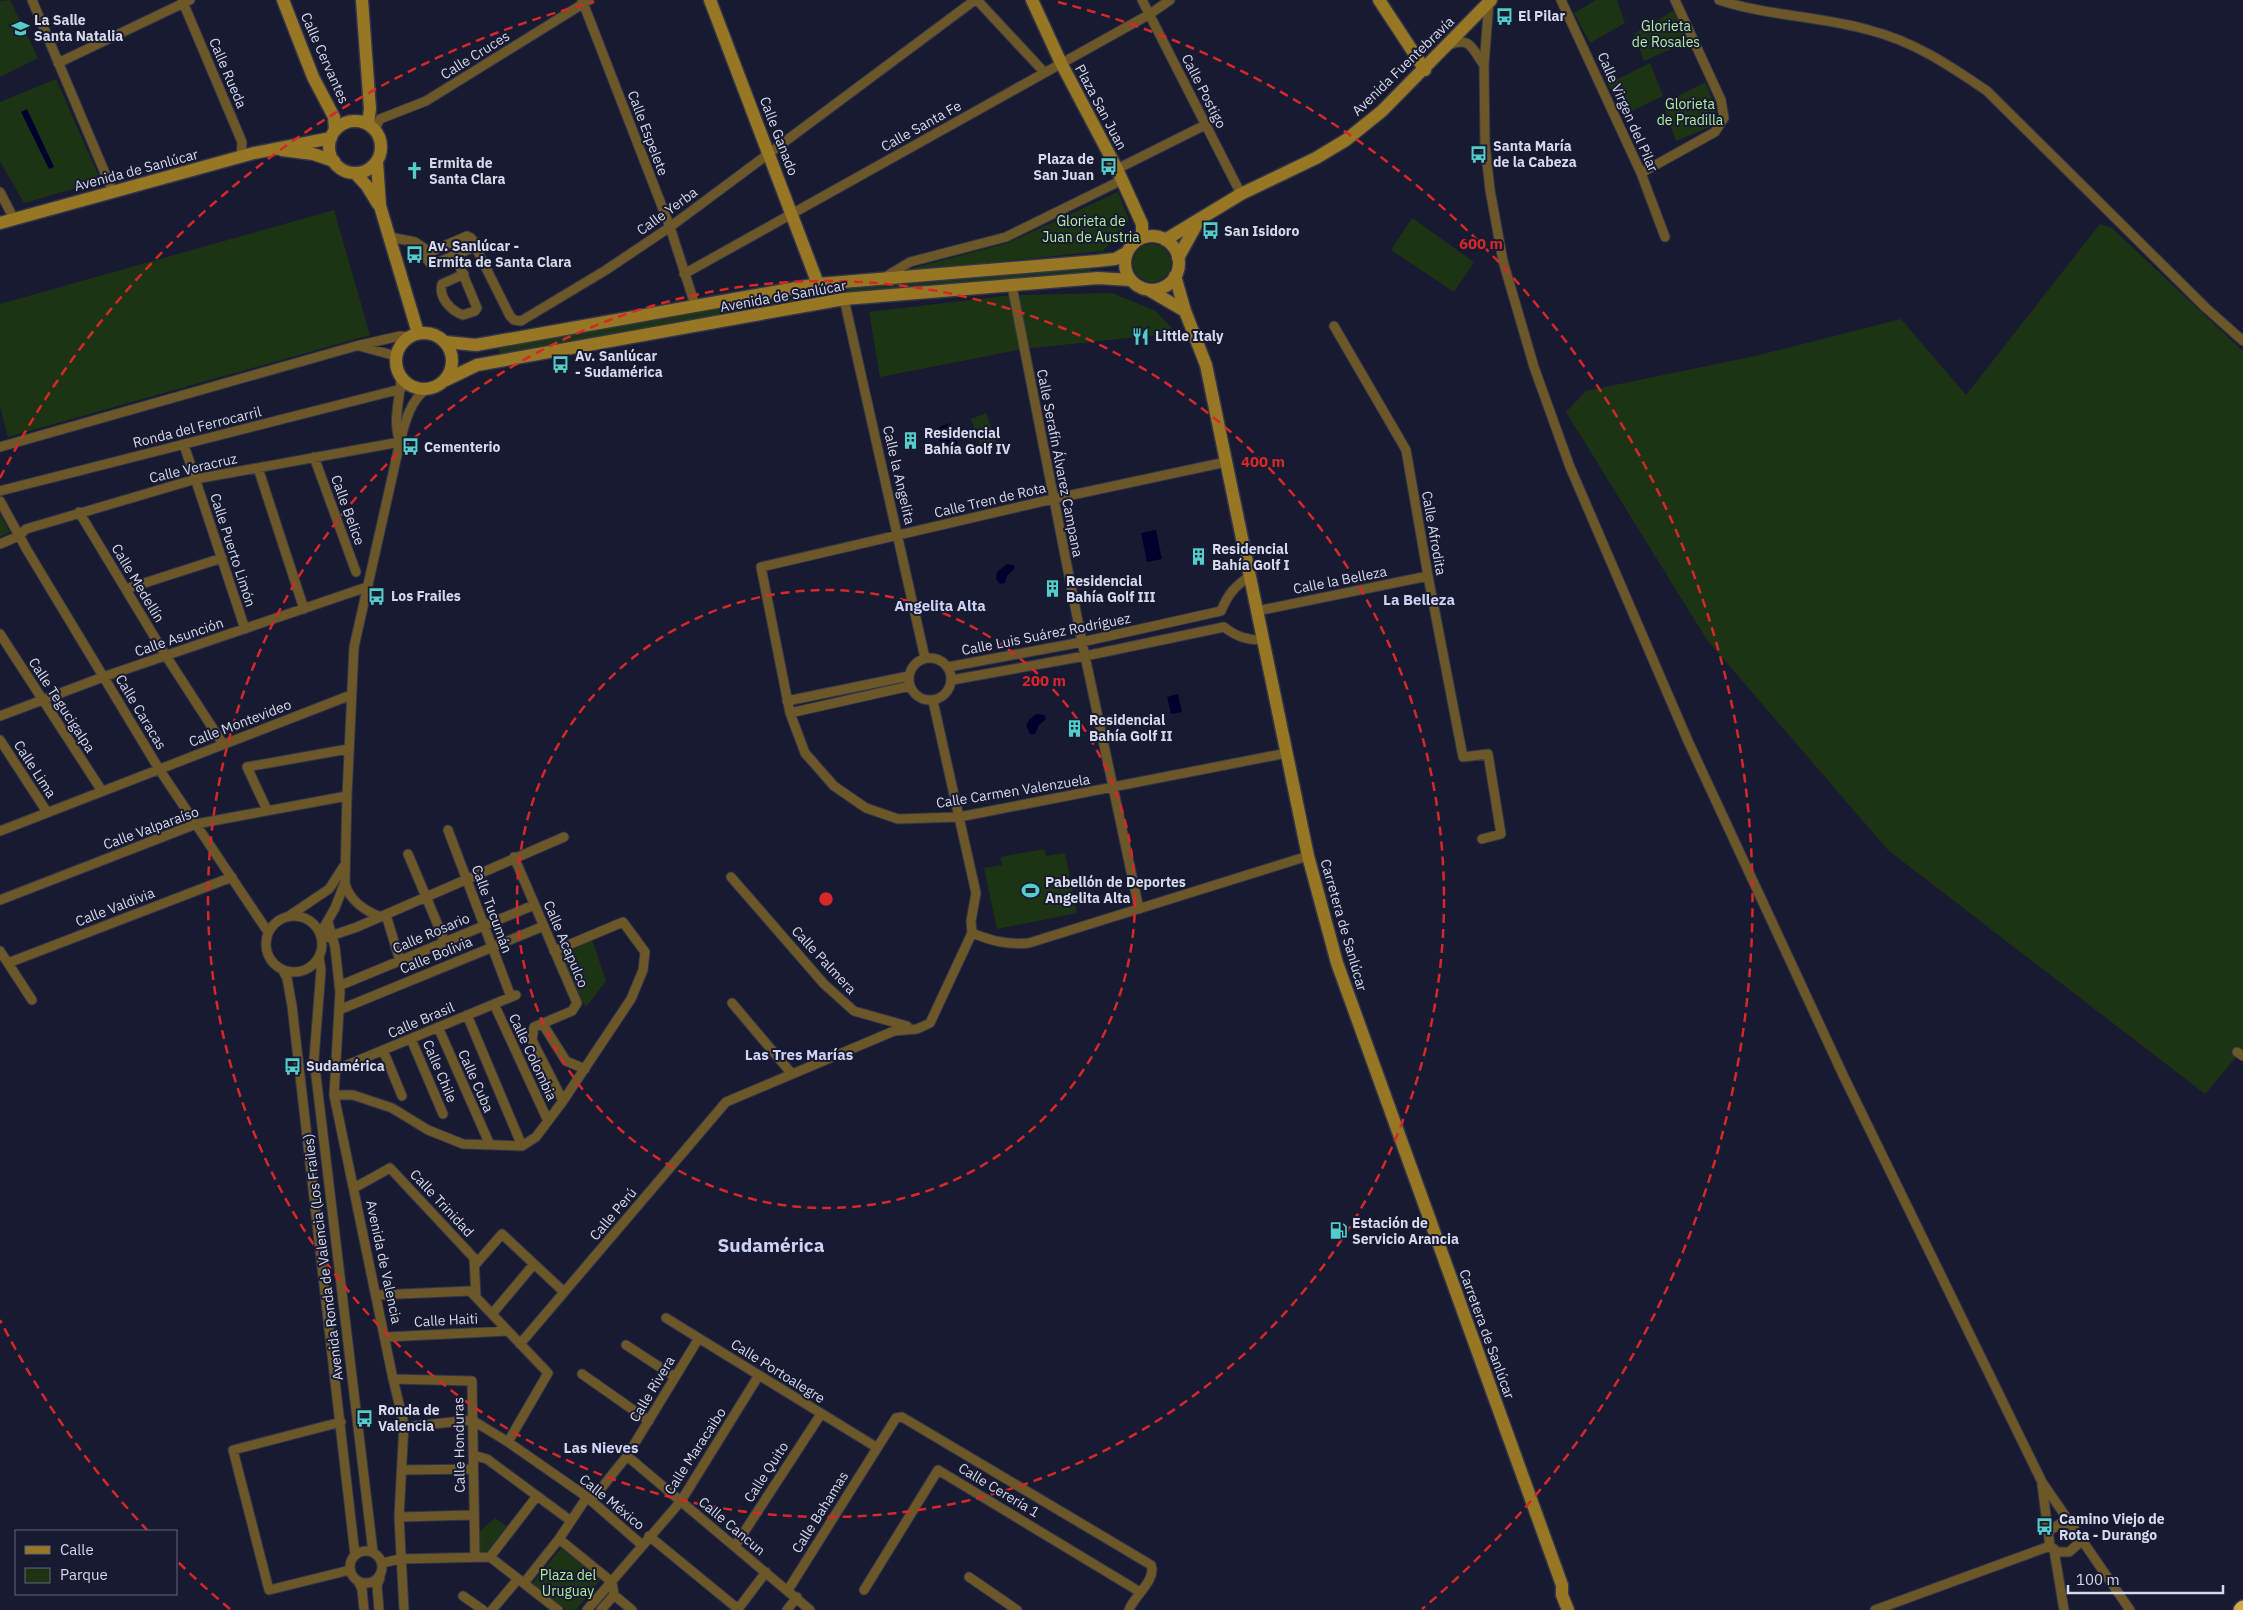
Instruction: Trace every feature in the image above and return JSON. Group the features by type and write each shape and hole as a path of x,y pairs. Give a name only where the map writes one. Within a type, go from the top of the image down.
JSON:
{"main road":[{"name":"Calle Cervantes","path":"283,0 313,77 334,117 333,134"},
{"path":"362,0 372,126 382,146 377,162 380,206 390,237 414,335"},
{"name":"Calle Ganado","path":"710,0 818,284"},
{"name":"Plaza San Juan","path":"1032,0 1060,61 1142,224 1142,237"},
{"path":"1379,0 1425,70"},
{"name":"Avenida Fuentebravía","path":"1165,240 1241,194 1316,158 1346,140 1382,111 1425,70 1490,1"},
{"path":"372,126 351,121 333,134 330,154 341,168 355,173 363,172 377,162"},
{"name":"Avenida de Sanlúcar","path":"0,223 241,157 333,134"},
{"path":"279,149 313,154 334,161"},
{"path":"355,173 367,186 380,206"},
{"name":"Avenida Fuentebravía","path":"1178,258 1199,220"},
{"path":"1149,290 1164,287 1175,276 1178,258 1173,246 1155,236 1142,237 1131,245 1126,253 1125,269 1130,280 1138,286 1149,290 1185,311"},
{"name":"Avenida de Sanlúcar","path":"446,342 476,345 818,284 1096,262 1115,258 1126,253"},
{"name":"Carretera de Sanlúcar","path":"1175,276 1185,311 1206,365 1308,856 1336,963 1562,1585 1562,1595 1568,1610"},
{"name":"Avenida de Sanlúcar","path":"446,380 477,365 844,299 1098,278 1130,280"},
{"path":"414,335 435,335 446,342 450,348 453,362 451,372 446,380 436,388 425,390 401,383 396,366 396,356 403,342 414,335"},
{"name":"Carretera de Sanlúcar","path":"1562,1585 1571,1595 1577,1610"}],"street":[{"path":"32,0 113,192"},
{"path":"976,0 1044,72"},
{"name":"Calle Yerba","path":"474,241 510,316 514,320 521,321 606,270 670,227 976,0"},
{"name":"Calle Postigo","path":"1142,0 1241,194"},
{"name":"Calle Santa Fe","path":"684,274 1044,72 1060,61 1150,14 1170,0"},
{"name":"Calle Virgen del Pilar","path":"1561,0 1641,173 1666,237"},
{"path":"1719,0 1867,29 1906,42 1946,62 1986,91 2205,307 2243,342"},
{"path":"58,63 185,1"},
{"name":"Calle Rueda","path":"185,1 242,142 241,157"},
{"name":"Calle Cruces","path":"372,126 380,119 426,100 585,1"},
{"name":"Calle Espelete","path":"585,1 670,227 695,305"},
{"path":"1490,1 1484,65 1484,144 1502,261 1534,367 1570,467 1688,741 1844,1077 2042,1482 2130,1610"},
{"path":"1641,173 1715,132 1724,118 1721,100 1676,1"},
{"path":"1472,47 1486,38"},
{"path":"1448,46 1462,42 1472,47 1484,65"},
{"path":"884,278 910,262 1006,237 1205,125"},
{"path":"0,192 14,219"},
{"path":"467,236 474,241 472,248 434,264 430,263 425,257 430,252 467,236"},
{"path":"390,237 415,242 430,252"},
{"path":"455,255 464,274 477,308 475,311 463,315 451,308 441,292 440,286 464,274"},
{"name":"Calle Serafín Álvarez Campana","path":"1012,286 1082,642 1139,909"},
{"name":"Calle la Angelita","path":"844,299 925,658"},
{"name":"Calle Afrodita","path":"1334,326 1406,450 1463,757 1488,754 1502,834 1482,839"},
{"path":"0,447 356,346 400,336 414,335"},
{"path":"356,346 396,356"},
{"name":"Avenida Ronda de Valencia (Los Frailes)","path":"400,442 396,432 396,419 401,383"},
{"name":"Ronda del Ferrocarril","path":"0,491 184,445 401,383"},
{"name":"Avenida Ronda de Valencia (Los Frailes)","path":"373,1552 314,1060 321,970 319,958 321,936 345,882 348,749 354,647 407,415 415,398 425,390"},
{"name":"Calle Veracruz","path":"0,544 19,536 26,529 196,479 400,442"},
{"name":"Calle Puerto Limón","path":"184,445 245,629"},
{"name":"Calle Belice","path":"314,457 356,572"},
{"name":"Calle Tren de Rota","path":"761,567 1053,499 1226,462"},
{"path":"258,468 304,609"},
{"name":"Calle Caracas","path":"0,501 19,536 159,769 268,932"},
{"name":"Calle Medellín","path":"79,512 166,656 223,744"},
{"path":"126,589 222,558"},
{"name":"Calle Carmen Valenzuela","path":"761,567 787,701 805,753 834,786 866,808 898,819 959,817 1287,753"},
{"path":"1250,576 1228,594 1221,611 1224,627 1236,636 1247,640 1263,640"},
{"name":"Calle la Belleza","path":"1257,611 1428,576"},
{"name":"Calle Asunción","path":"0,716 104,677 367,587"},
{"name":"Calle Luis Suárez Rodríguez","path":"948,667 1082,642 1221,611"},
{"name":"Calle Luis Suárez Rodríguez","path":"952,680 1085,656 1224,627"},
{"name":"Calle Tegucigalpa","path":"0,634 102,791"},
{"path":"925,658 934,658 942,661 948,667 952,680 950,689 942,698 933,701 917,696 910,686 909,676 912,667 925,658"},
{"path":"787,701 909,676"},
{"path":"790,713 910,686"},
{"name":"Calle Montevideo","path":"0,830 351,696"},
{"path":"732,1003 792,1074 894,1030 917,1029 930,1023 972,933 970,921 976,893 933,701"},
{"name":"Calle Lima","path":"0,740 47,812"},
{"path":"267,810 247,767 348,749"},
{"name":"Calle Valparaíso","path":"0,900 196,824 347,796"},
{"name":"Calle Tucumán","path":"448,830 492,947 514,996"},
{"path":"289,916 306,919 314,924 321,936 332,936 384,916 514,857 564,837"},
{"path":"408,854 445,942"},
{"path":"972,933 993,942 1010,944 1029,943 1308,856"},
{"name":"Calle Acapulco","path":"514,857 577,1004 572,1011 542,1024"},
{"path":"268,932 273,925 329,889 344,866"},
{"name":"Calle Valdivia","path":"8,963 232,877"},
{"name":"Calle Palmera","path":"731,877 824,984 854,1010 886,1022 917,1029"},
{"path":"345,882 347,890 358,904 370,913 384,916"},
{"name":"Calle Rosario","path":"339,986 534,905"},
{"path":"384,916 400,961"},
{"name":"Avenida de Valencia","path":"328,922 332,936 339,986 334,1095 404,1427 399,1517 404,1610"},
{"path":"334,1095 354,1095 392,1108 428,1130 463,1144 522,1146 536,1137 563,1101 631,999 643,970 645,952 623,922 554,951"},
{"name":"Calle Bolivia","path":"339,1010 544,926"},
{"name":"Avenida Ronda de Valencia (Los Frailes)","path":"268,932 266,950 270,959 282,969 286,978 292,1006 355,1555"},
{"path":"0,951 32,1000"},
{"path":"282,969 295,972 305,970 319,958"},
{"name":"Calle Brasil","path":"336,1070 514,996"},
{"name":"Calle Colombia","path":"494,1004 548,1121"},
{"path":"466,1015 522,1146"},
{"path":"563,1101 532,1040 534,1027 542,1024 566,1061 585,1068"},
{"name":"Calle Cuba","path":"438,1027 490,1145"},
{"name":"Calle Chile","path":"411,1039 443,1114"},
{"path":"384,1050 402,1096"},
{"name":"Calle Perú","path":"520,1344 726,1102 792,1074"},
{"name":"Calle Trinidad","path":"354,1188 390,1168 474,1258 475,1265"},
{"path":"476,1297 475,1265 502,1234 564,1292"},
{"path":"492,1314 534,1264"},
{"path":"377,1296 470,1291 548,1373 508,1442"},
{"name":"Calle Portoalegre","path":"666,1318 876,1447"},
{"name":"Calle Haiti","path":"386,1337 508,1331"},
{"name":"Calle Rivera","path":"559,1539 589,1499 628,1456 699,1338"},
{"path":"626,1345 675,1377"},
{"path":"582,1374 649,1421"},
{"name":"Calle Maracaibo","path":"587,1610 680,1501 759,1375"},
{"name":"Calle Honduras","path":"393,1379 472,1381 475,1557"},
{"name":"Calle Quito","path":"735,1546 821,1414"},
{"name":"Calle Bahamas","path":"788,1590 876,1447 896,1418 902,1417 1151,1565 1150,1577 1140,1592"},
{"path":"404,1427 472,1420"},
{"name":"Calle México","path":"472,1420 508,1442 589,1499 642,1545"},
{"path":"341,1422 232,1450 269,1590 350,1570"},
{"path":"473,1455 487,1459 572,1521"},
{"name":"Calle Cancun","path":"628,1456 797,1597 810,1610"},
{"path":"402,1470 473,1469"},
{"name":"Calle Cerería 1","path":"864,1590 938,1470 1140,1592"},
{"path":"2042,1482 2049,1531 2048,1541 2052,1548 2064,1610"},
{"path":"490,1557 537,1496"},
{"path":"399,1517 474,1515"},
{"path":"2049,1531 2061,1523 2070,1524"},
{"path":"649,1536 738,1609 766,1572"},
{"path":"1875,1610 2052,1548 2064,1553 2073,1549 2078,1536"},
{"path":"492,1610 559,1539 612,1582 614,1595 632,1610"},
{"path":"2073,1549 2096,1563"},
{"path":"364,1610 362,1590 350,1570 352,1559 355,1555 364,1551 373,1552 382,1563 383,1568 377,1585 379,1610"},
{"path":"2058,1575 2064,1553"},
{"path":"382,1563 400,1559 490,1557 558,1610"},
{"path":"969,1577 1017,1610"},
{"path":"358,1581 367,1584 380,1578"},
{"path":"1129,1610 1140,1592"},
{"path":"601,1610 614,1595"},
{"path":"463,1596 482,1610"},
{"path":"787,1610 797,1597"}],"green space":[{"path":"10,0 38,58 0,77 0,1"},
{"path":"1596,0 1617,0 1625,23 1590,43 1574,13"},
{"name":"Glorieta de Rosales","path":"1676,9 1687,42 1644,61 1634,34"},
{"path":"1650,63 1663,96 1623,115 1608,84"},
{"path":"56,79 101,181 24,203 0,161 0,102"},
{"name":"Glorieta de Pradilla","path":"1706,82 1716,112 1712,126 1676,141 1663,103"},
{"name":"Glorieta de Juan de Austria","path":"1118,192 1129,220 1103,251 908,271 913,268 1008,243"},
{"path":"334,210 370,335 8,437 0,407 0,304"},
{"path":"1412,218 1474,262 1454,292 1391,250"},
{"path":"2100,224 2112,228 2243,351 2243,1049 2205,1094 1888,850 1707,640 1566,412 1586,391 1755,356 1901,319 1966,395"},
{"path":"1152,244 1159,245 1165,250 1170,256 1170,270 1165,276 1159,281 1152,282 1145,281 1139,276 1134,270 1133,263 1134,256 1139,250 1145,245"},
{"path":"1090,267 1091,275 858,294 500,356 498,347 821,291"},
{"path":"1112,293 1156,311 1176,333 1023,349 880,377 869,312 1012,295"},
{"path":"986,413 997,443 982,449 971,419"},
{"path":"0,514 10,532 0,537"},
{"name":"Pabellón de Deportes Angelita Alta","path":"1044,849 1046,856 1065,853 1077,913 997,929 984,868 1002,865 1000,857"},
{"path":"592,939 606,981 586,1007 562,955"},
{"path":"495,1518 507,1526 485,1554 478,1554 480,1531"},
{"name":"Plaza del Uruguay","path":"561,1548 601,1579 576,1610 566,1610 532,1584"}],"water":[{"path":"27,109 54,167 49,169 21,112"},
{"path":"950,423 960,450 946,456 935,429"},
{"path":"1156,530 1162,559 1147,562 1141,533"},
{"path":"1007,564 1013,565 1015,568 1007,576 1005,583 1000,584 996,579 997,572"},
{"path":"1178,694 1182,712 1171,714 1167,697"},
{"path":"1036,714 1044,715 1046,719 1039,725 1035,734 1030,734 1026,725"}],"place":[{"name":"El Pilar","path":"1504,16"},
{"name":"La Salle Santa Natalia","path":"20,28"},
{"name":"Santa María de la Cabeza","path":"1479,154"},
{"name":"Plaza de San Juan","path":"1108,167"},
{"name":"Ermita de Santa Clara","path":"415,171"},
{"name":"San Isidoro","path":"1210,231"},
{"name":"Av. Sanlúcar - Ermita de Santa Clara","path":"414,254"},
{"name":"Little Italy","path":"1141,336"},
{"name":"Av. Sanlúcar - Sudamérica","path":"561,364"},
{"name":"Residencial Bahía Golf IV","path":"910,441"},
{"name":"Cementerio","path":"410,447"},
{"name":"Residencial Bahía Golf I","path":"1198,557"},
{"name":"Residencial Bahía Golf III","path":"1052,589"},
{"name":"Los Frailes","path":"377,596"},
{"name":"Residencial Bahía Golf II","path":"1075,728"},
{"name":"Pabellón de Deportes Angelita Alta","path":"1031,890"},
{"name":"Sudamérica","path":"292,1066"},
{"name":"Estación de Servicio Arancia","path":"1338,1231"},
{"name":"Ronda de Valencia","path":"364,1418"},
{"name":"Camino Viejo de Rota - Durango","path":"2045,1527"}],"district":[{"name":"La Belleza","path":"1419,600"},
{"name":"Angelita Alta","path":"940,606"},
{"name":"Las Tres Marías","path":"799,1055"},
{"name":"Sudamérica","path":"771,1245"},
{"name":"Las Nieves","path":"601,1448"}]}
